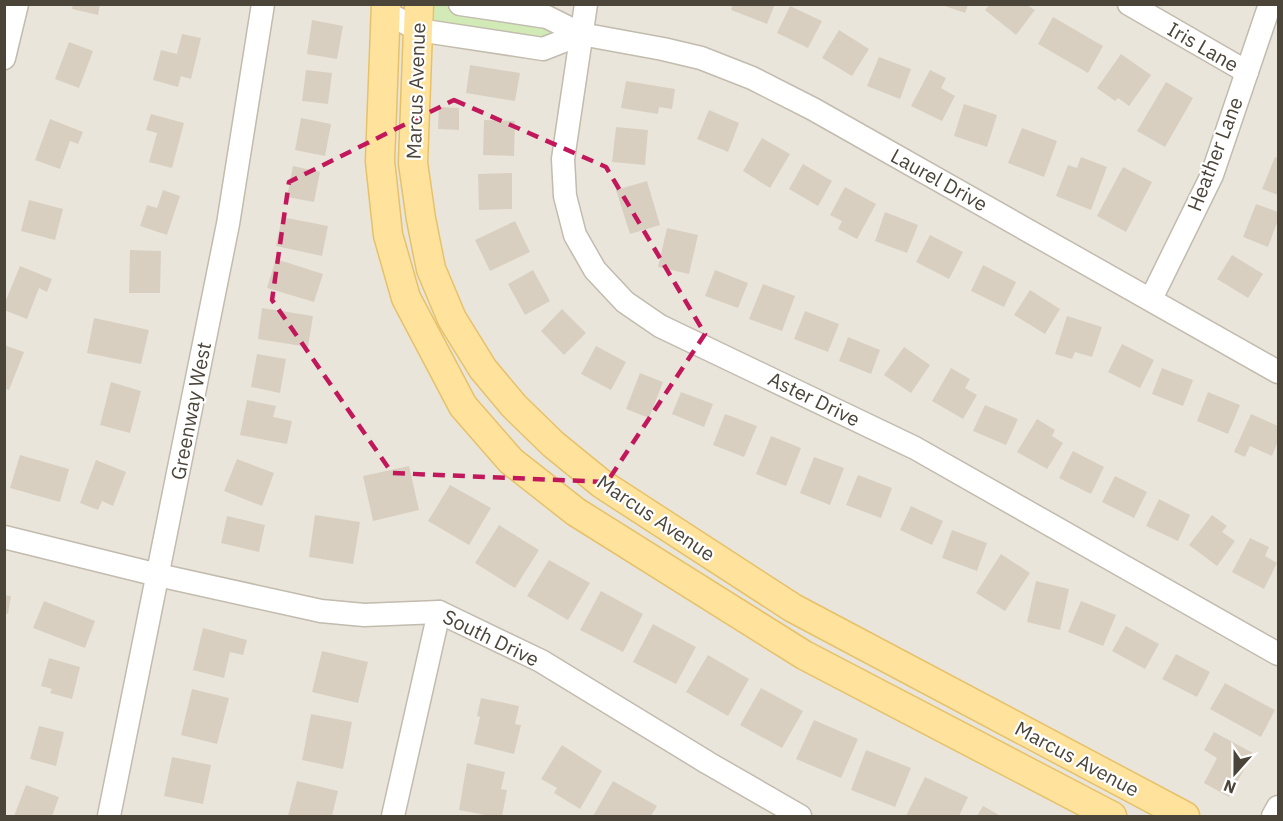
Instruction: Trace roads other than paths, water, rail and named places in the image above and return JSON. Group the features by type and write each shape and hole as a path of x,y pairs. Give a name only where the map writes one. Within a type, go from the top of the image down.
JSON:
{"main road":[{"name":"Marcus Avenue","path":"392,7 380,160 388,235 406,298 463,406 511,461 576,512 804,655 1112,816"},
{"name":"Marcus Avenue","path":"418,17 413,163 431,269 452,319 483,369 514,406 553,444 602,484 793,608 1185,816"}],"street":[{"path":"4,58 17,4"},
{"name":"Greenway West","path":"110,816 228,224 262,4"},
{"name":"Laurel Drive","path":"460,4 547,17 581,34 701,58 752,78 813,109 1278,372"},
{"name":"Aster Drive","path":"586,4 563,159 565,196 575,235 594,270 625,302 660,326 915,448 1278,654"},
{"name":"Iris Lane","path":"1129,4 1247,72"},
{"name":"Heather Lane","path":"1151,299 1212,175 1270,4"},
{"path":"392,7 418,17 543,49 581,34"},
{"name":"South Drive","path":"4,537 158,575 321,611 364,615 439,612 541,661 800,816"},
{"path":"393,816 439,612"},
{"path":"1273,816 1278,807"}]}
